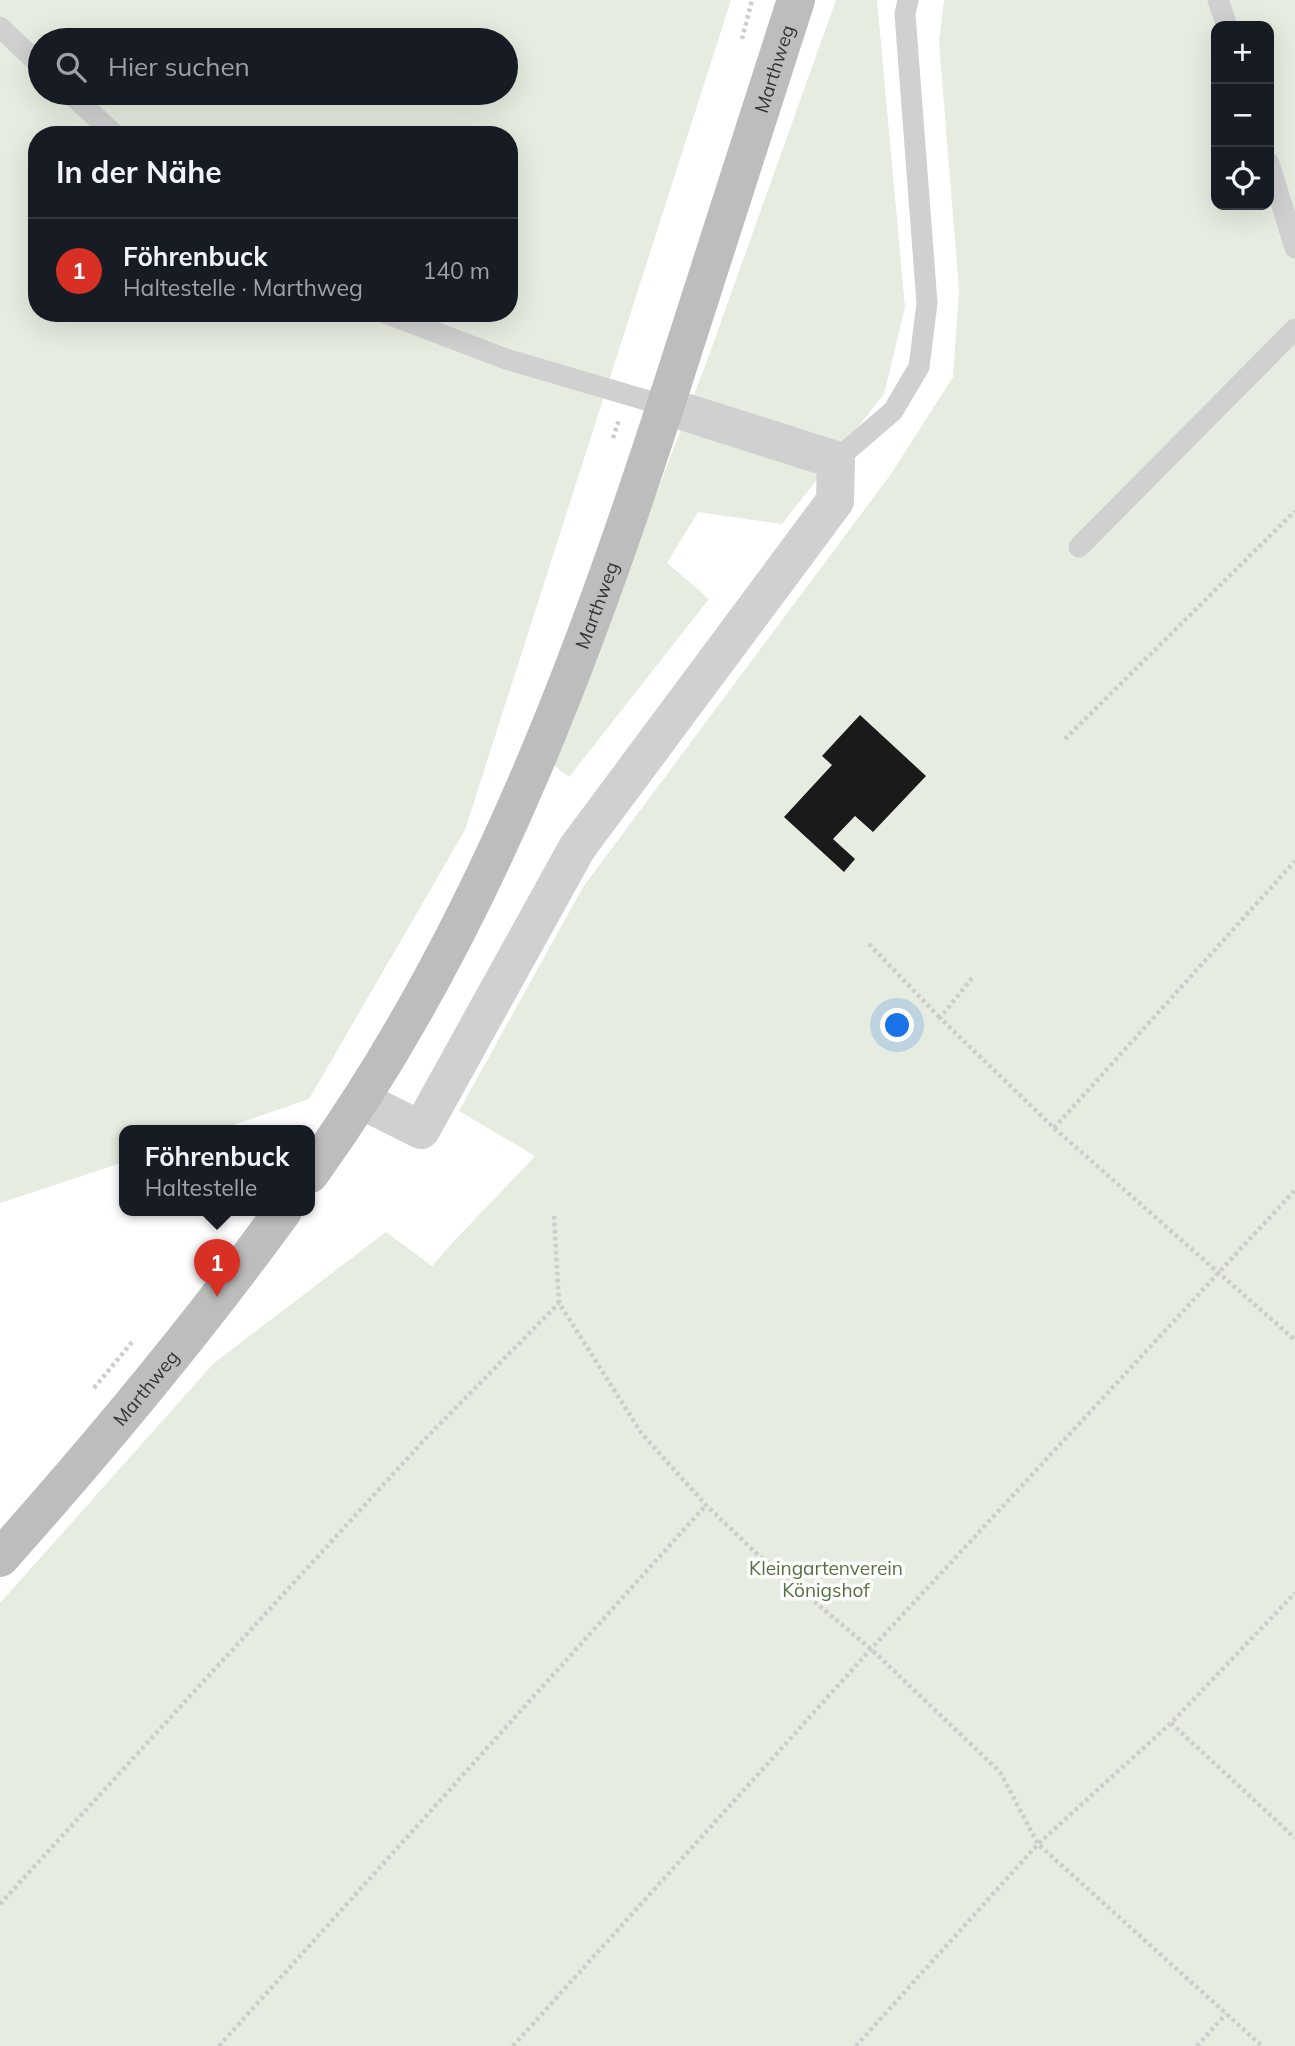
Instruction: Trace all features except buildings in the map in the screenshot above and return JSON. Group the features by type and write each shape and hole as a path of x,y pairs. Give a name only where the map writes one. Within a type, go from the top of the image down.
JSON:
{"main road":[{"name":"Marthweg","path":"315,1167 361,1100 423,995 526,789 595,613 666,406 796,0"},
{"name":"Marthweg","path":"0,1558 131,1405 279,1216"}],"street":[{"path":"361,1100 421,1130 577,848 835,501 836,460 666,406"}],"lane":[{"path":"836,460 893,411 919,367 927,303 905,14 908,0"},
{"path":"1218,0 1225,21"},
{"path":"0,27 28,54"},
{"path":"83,105 105,126"},
{"path":"1274,179 1295,248"},
{"path":"409,322 506,359 666,406"},
{"path":"1079,547 1295,329"}],"path":[{"path":"739,52 752,0"},
{"path":"610,448 627,395"},
{"path":"1065,739 1295,511"},
{"path":"1054,1128 1295,861"},
{"path":"869,944 940,1018 1054,1128 1295,1340"},
{"path":"940,1018 972,978"},
{"path":"513,2046 871,1649 1295,1189"},
{"path":"555,1216 559,1303 642,1434 706,1505 756,1553 871,1649 1000,1772 1038,1844 1262,2046"},
{"path":"0,1904 427,1437 559,1303"},
{"path":"89,1395 133,1341"},
{"path":"219,2046 706,1505"},
{"path":"856,2046 1038,1844 1171,1723 1295,1593"},
{"path":"1171,1723 1295,1838"},
{"path":"1197,2046 1226,2014"}],"green space":[{"path":"0,0 731,0 465,830 309,1099 233,1125 119,1125 119,1164 0,1203"},
{"path":"836,0 877,0 905,307 884,394 782,524 698,512 667,563 709,599 569,777 553,765 708,358"},
{"name":"Kleingartenverein Königshof","path":"944,0 1295,0 1295,2046 0,2046 0,1603 214,1363 386,1232 432,1266 535,1156 459,1111 583,887 891,474 953,377 959,290 939,42"}],"place":[{"name":"Föhrenbuck","path":"217,1297"}]}
